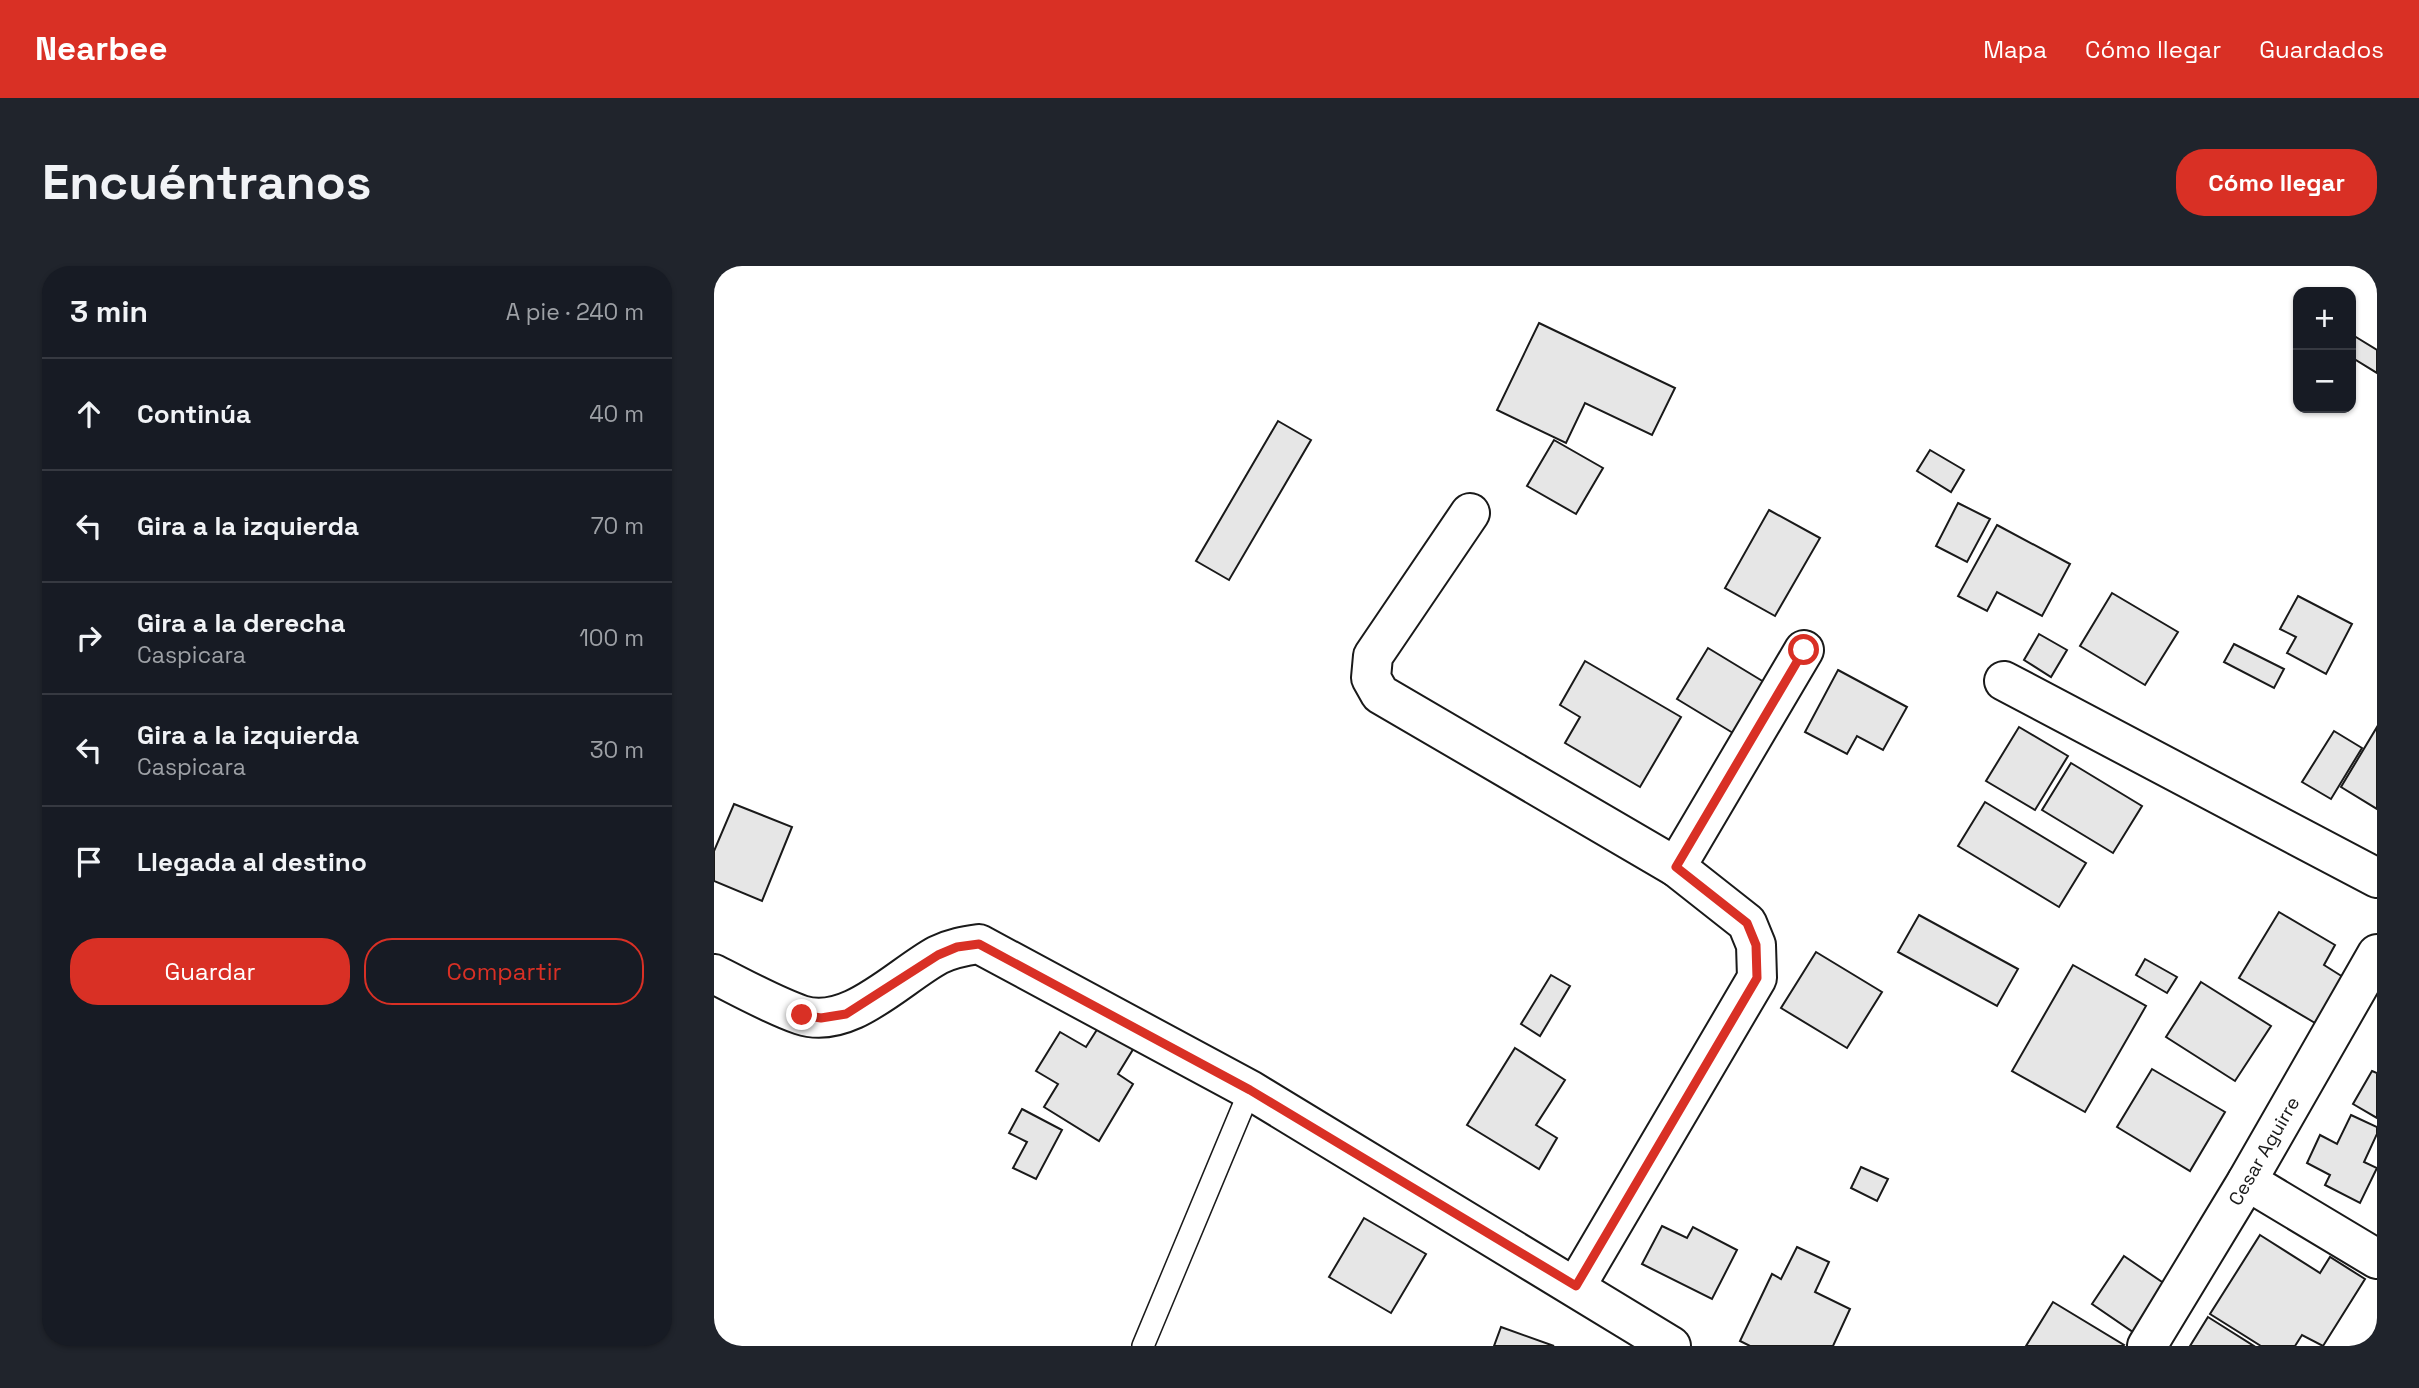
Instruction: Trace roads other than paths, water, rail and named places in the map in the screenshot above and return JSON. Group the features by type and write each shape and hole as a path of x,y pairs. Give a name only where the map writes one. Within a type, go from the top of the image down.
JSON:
{"street":[{"path":"1470,513 1373,656 1371,678 1380,694 1676,867 1747,923 1756,945 1757,978 1576,1286"},
{"path":"1676,867 1804,650"},
{"path":"2004,681 2377,878"},
{"path":"714,974 802,1015 821,1018 846,1014 938,955 957,947 979,944 1250,1090 1671,1346"},
{"name":"Cesar Aguirre","path":"2147,1346 2247,1181 2377,954"},
{"path":"2247,1181 2377,1259"}],"lane":[{"path":"1143,1346 1250,1090"}]}
